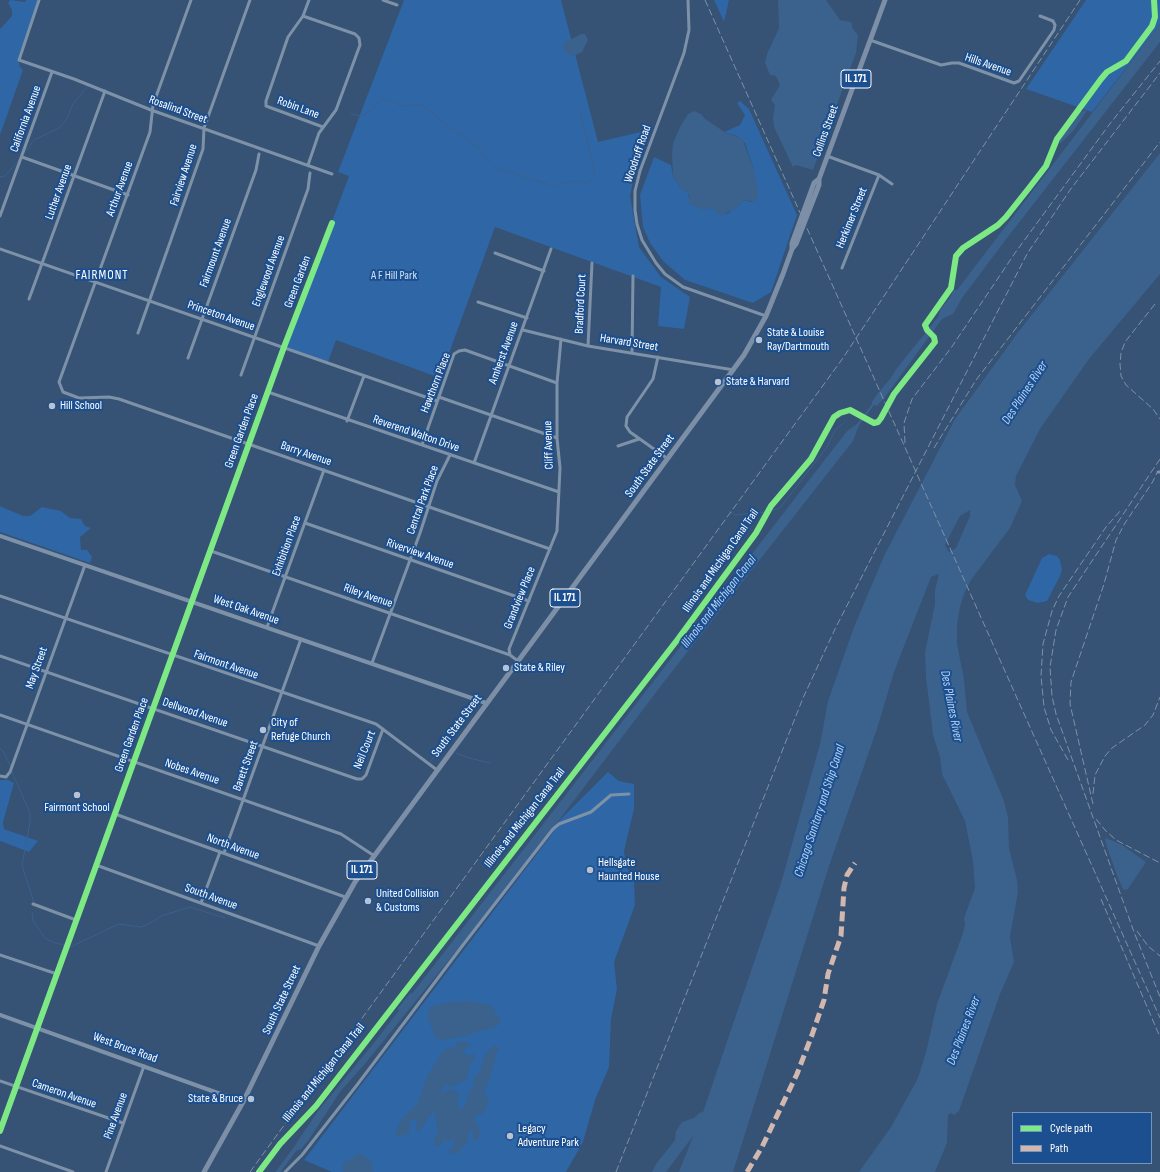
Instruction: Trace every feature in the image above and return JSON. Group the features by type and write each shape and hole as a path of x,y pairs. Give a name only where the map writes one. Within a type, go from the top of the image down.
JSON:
{"main road":[{"name":"Collins Street","path":"766,316 819,185 818,179 885,0"},
{"name":"South State Street","path":"204,1172 243,1102 319,946 345,897 373,855 734,370 766,316"}],"street":[{"name":"Rosalind Street","path":"39,0 19,60 105,91 152,110 332,174"},
{"name":"Arthur Avenue","path":"59,382 150,132 152,110 190,0"},
{"name":"Fairview Avenue","path":"138,333 203,149 204,128 250,0"},
{"path":"308,0 303,16 355,34 359,38 360,45 336,110 319,134 308,165"},
{"path":"383,0 398,5"},
{"name":"Woodruff Road","path":"688,0 689,30 684,53 640,171 635,191 637,224 642,240 656,263 665,274 683,287 766,316"},
{"name":"Robin Lane","path":"303,16 288,37 266,101 266,106 323,127"},
{"name":"Hills Avenue","path":"870,40 941,65 959,63 1014,83 1019,81 1054,30 1055,26 1053,21 1040,16"},
{"name":"California Avenue","path":"0,216 52,72"},
{"name":"Luther Avenue","path":"29,299 105,91"},
{"name":"Fairmount Avenue","path":"188,358 256,170 259,154"},
{"path":"827,156 879,175 892,184"},
{"path":"22,157 128,195"},
{"name":"Englewood Avenue","path":"241,375 308,189 310,173"},
{"name":"Herkimer Street","path":"842,268 879,175"},
{"name":"Green Garden","path":"284,347 332,223"},
{"name":"Princeton Avenue","path":"0,249 284,347 437,402"},
{"name":"Amherst Avenue","path":"474,464 552,249"},
{"path":"495,253 544,271"},
{"name":"Bradford Court","path":"588,346 592,262"},
{"path":"632,353 633,276"},
{"path":"478,302 527,318"},
{"name":"Harvard Street","path":"523,330 588,346 734,370"},
{"name":"Cliff Avenue","path":"550,549 557,531 560,468 557,438 557,383 561,340"},
{"name":"Green Garden Place","path":"0,1131 284,347"},
{"name":"Hawthorn Place","path":"422,446 454,354 459,350 465,350 509,365"},
{"path":"658,357 653,379 627,417 626,426 630,432 668,459"},
{"path":"509,365 557,383"},
{"path":"348,421 364,376"},
{"name":"Barry Avenue","path":"59,382 63,392 71,396 119,399 550,549"},
{"name":"Reverend Walton Drive","path":"268,392 348,421 559,492"},
{"path":"439,396 557,438"},
{"path":"618,446 639,439"},
{"name":"Central Park Place","path":"372,663 411,560 437,481 450,455"},
{"name":"Exhibition Place","path":"267,627 324,470"},
{"name":"Riverview Avenue","path":"305,523 530,601"},
{"name":"West Oak Avenue","path":"0,536 486,703"},
{"name":"Grandview Place","path":"510,655 509,649 530,601 550,549"},
{"name":"Riley Avenue","path":"211,551 510,655 518,661"},
{"name":"May Street","path":"0,776 6,777 10,772 26,724 85,565"},
{"name":"Fairmont Avenue","path":"0,596 172,656 376,724 437,770"},
{"name":"Barett Street","path":"224,853 301,639"},
{"name":"Dellwood Avenue","path":"0,656 356,779 362,779"},
{"name":"Nobes Avenue","path":"0,716 341,834 373,855"},
{"name":"Neil Court","path":"362,779 366,775 383,728"},
{"path":"285,1172 302,1155 357,1085 553,829 559,824 591,812 611,795 629,794"},
{"name":"North Avenue","path":"115,814 345,897"},
{"path":"201,903 220,852"},
{"name":"South Avenue","path":"96,865 319,946"},
{"path":"33,904 76,920"},
{"path":"0,955 57,974"},
{"name":"West Bruce Road","path":"0,1015 243,1102"},
{"name":"Pine Avenue","path":"106,1172 144,1066"},
{"name":"Cameron Avenue","path":"0,1082 123,1123"},
{"path":"0,1146 73,1172"}],"green space":[{"path":"10,0 25,2 26,0 38,0 18,58 20,67 23,70 0,135 0,29 12,16 12,10 8,3"},
{"name":"A F Hill Park","path":"404,0 561,0 598,142 645,131 641,142 630,196 639,247 661,277 690,297 684,329 658,326 661,287 495,227 440,378 336,340 328,362 285,347 349,176 338,172"},
{"path":"714,0 729,0 724,22"},
{"path":"1086,0 1160,0 1160,24 1092,112 1026,89"},
{"path":"740,101 749,109 797,215 771,292 753,303 685,280 663,261 650,243 643,227 640,195 654,157 671,165 673,176 680,187 688,193 690,200 727,214 745,200 752,202 754,170 745,143 737,136 724,132 740,125 745,115 737,103"},
{"path":"0,506 23,516 30,516 42,507 61,511 70,518 81,519 85,526 91,528 80,537 81,550 87,550 92,557 90,563 0,532"},
{"path":"1049,554 1057,556 1060,560 1062,570 1060,576 1047,601 1038,603 1028,600 1025,595 1042,558"},
{"name":"Legacy Adventure Park","path":"608,772 619,781 634,784 634,809 624,851 626,866 634,881 635,905 614,962 617,989 611,1019 609,1067 595,1100 583,1142 566,1172 332,1172 304,1160 552,834 558,822"},
{"path":"0,780 8,780 14,783 3,822 4,829 38,841 29,852 0,841"}],"water":[{"path":"778,0 826,0 840,20 851,22 853,29 858,35 856,53 813,170 796,165 793,167 774,127 773,117 775,105 771,100 780,85 776,76 770,75 765,63 767,54 779,28"},
{"path":"1160,24 1160,42 1007,238 962,298 953,314 942,319 885,397 877,406 874,405 859,425 853,441 667,678 509,886 364,1065 340,1092 308,1141 301,1149 297,1151 295,1148 297,1142 318,1111 373,1044 847,431 857,424 872,404 878,393 938,317 940,310 951,296 953,290 957,290"},
{"path":"581,34 585,34 588,40 582,52 574,56 567,54 563,47 564,43"},
{"path":"1088,109 1074,130 1060,144 1060,138 1071,125 1078,113"},
{"path":"694,111 701,114 704,118 726,133 742,138 754,170 758,193 756,202 745,200 733,210 720,216 718,212 710,208 703,210 688,203 690,197 688,193 680,187 673,176 672,155 673,143 680,127 688,114"},
{"path":"1160,153 1160,274 1089,359 1040,429 1016,476 1015,485 1022,501 1010,528 971,580 964,594 960,607 957,624 957,644 964,679 967,712 1004,801 1008,818 1009,848 1017,880 1018,892 1010,937 1014,962 1000,994 959,1111 954,1115 951,1113 948,1115 947,1143 935,1172 859,1172 891,1127 918,1078 926,1052 937,1004 963,933 965,924 964,918 975,888 973,861 965,821 942,774 940,757 933,735 926,677 925,652 935,604 935,590 939,574 931,577 894,672 877,729 830,863 733,1172 679,1172 693,1136 666,1172 652,1172 656,1164 675,1140 676,1131 682,1122 694,1118 699,1113 703,1112 781,883 820,744 828,701 854,627 884,556 955,419 1019,331","holes":["970,510 970,516 956,548 949,552 945,545 960,516"]},
{"path":"1106,838 1122,845 1146,862 1128,889 1124,890 1118,878 1105,840"},
{"path":"468,1001 491,1005 501,1021 496,1027 475,1032 466,1036 441,1040 435,1037 428,1018 428,1011 433,1006 450,1002"},
{"path":"463,1041 469,1043 470,1046 465,1048 464,1053 469,1056 474,1053 475,1057 469,1067 467,1080 449,1087 446,1084 441,1092 444,1093 448,1089 457,1091 459,1096 457,1105 461,1109 464,1107 469,1095 468,1091 473,1089 474,1078 481,1069 484,1056 492,1047 496,1046 500,1049 496,1054 492,1072 484,1092 489,1100 483,1114 475,1115 474,1120 480,1132 478,1139 473,1141 473,1131 469,1131 467,1143 456,1154 448,1152 453,1147 455,1139 450,1141 443,1140 441,1145 435,1146 434,1139 438,1133 434,1110 422,1127 421,1132 416,1130 417,1121 413,1119 410,1121 409,1133 400,1136 396,1135 396,1131 402,1119 417,1104 428,1075 442,1052 450,1047 454,1049 457,1043"},
{"path":"361,1154 371,1161 373,1172 344,1172 342,1170 343,1163 350,1160 355,1155"}],"waterway":[{"path":"27,150 34,140 59,128 66,120 73,104 87,87"},
{"path":"351,114 361,116 373,110 379,101 384,99 402,106 421,104 457,133 477,146 494,167 554,186 574,181 585,184 595,175 580,110"},
{"path":"0,177 5,176 20,159"},
{"path":"773,510 780,508 827,447 835,430 844,423"},
{"path":"729,511 735,515 766,512"},
{"path":"431,761 440,747 446,748"},
{"path":"0,748 11,767"},
{"path":"456,753 490,763"},
{"path":"11,770 30,813 30,822 22,865 34,903"},
{"path":"70,947 119,924 141,927 161,916 190,907 225,918"},
{"path":"32,912 33,921 45,938 52,942 64,945"},
{"name":"Illinois and Michigan Canal","path":"400,1009 411,995"},
{"name":"Illinois and Michigan Canal","path":"278,1172 298,1145"}],"railway":[{"path":"705,0 1160,1018"},
{"path":"250,1172 843,358 1080,0"},
{"path":"905,443 904,423 912,399 951,348 1015,253 1109,125 1160,61"},
{"path":"616,1172 803,698 835,629 1027,254 1070,190 1160,73"},
{"path":"934,448 976,380 1160,142"},
{"path":"1155,304 1125,342 1121,353 1120,364 1121,376 1126,385 1153,409 1160,419"},
{"path":"1160,459 1068,597 1056,630 1050,667 1052,696 1056,714 1134,932 1160,997"},
{"path":"1093,804 1070,704 1071,682 1104,584 1116,540 1158,471"},
{"path":"1068,760 1051,730 1044,707 1041,676 1043,644 1052,611 1059,596 1106,527 1121,510"},
{"path":"1093,794 1095,775 1105,756 1112,748 1145,725 1153,715 1160,697"},
{"path":"1096,819 1116,840 1160,863"},
{"path":"1101,899 1160,1037"},
{"path":"1137,931 1148,946 1160,956"}],"marked path":[{"path":"747,1172 762,1147 797,1074 812,1035 824,1000 828,974 841,936 844,888 847,875 855,863"}],"cycle path":[{"name":"Illinois and Michigan Canal Trail","path":"259,1172 280,1144 316,1106 678,639 756,533 771,506 811,459 834,417 840,413 850,410 874,423 878,422 894,394 935,342 934,337 927,330 925,325 951,288 956,256 963,248 998,225 1029,188 1046,166 1057,139 1101,79 1107,72 1126,61 1152,26 1155,17 1154,0"},
{"path":"0,1131 284,347 332,223"}],"place":[{"name":"State & Louise Ray/Dartmouth","path":"759,340"},
{"name":"State & Harvard","path":"718,382"},
{"name":"Hill School","path":"52,406"},
{"name":"State & Riley","path":"506,668"},
{"name":"City of Refuge Church","path":"263,730"},
{"name":"Fairmont School","path":"77,795"},
{"name":"Hellsgate Haunted House","path":"590,870"},
{"name":"United Collision & Customs","path":"368,901"},
{"name":"State & Bruce","path":"251,1099"},
{"name":"Legacy Adventure Park","path":"510,1136"}],"district":[{"name":"FAIRMONT","path":"102,276"}],"water label":[{"name":"Des Plaines River","path":"1025,393"},
{"name":"Des Plaines River","path":"951,706"},
{"name":"Chicago Sanitary and Ship Canal","path":"820,811"},
{"name":"Des Plaines River","path":"964,1031"}]}
